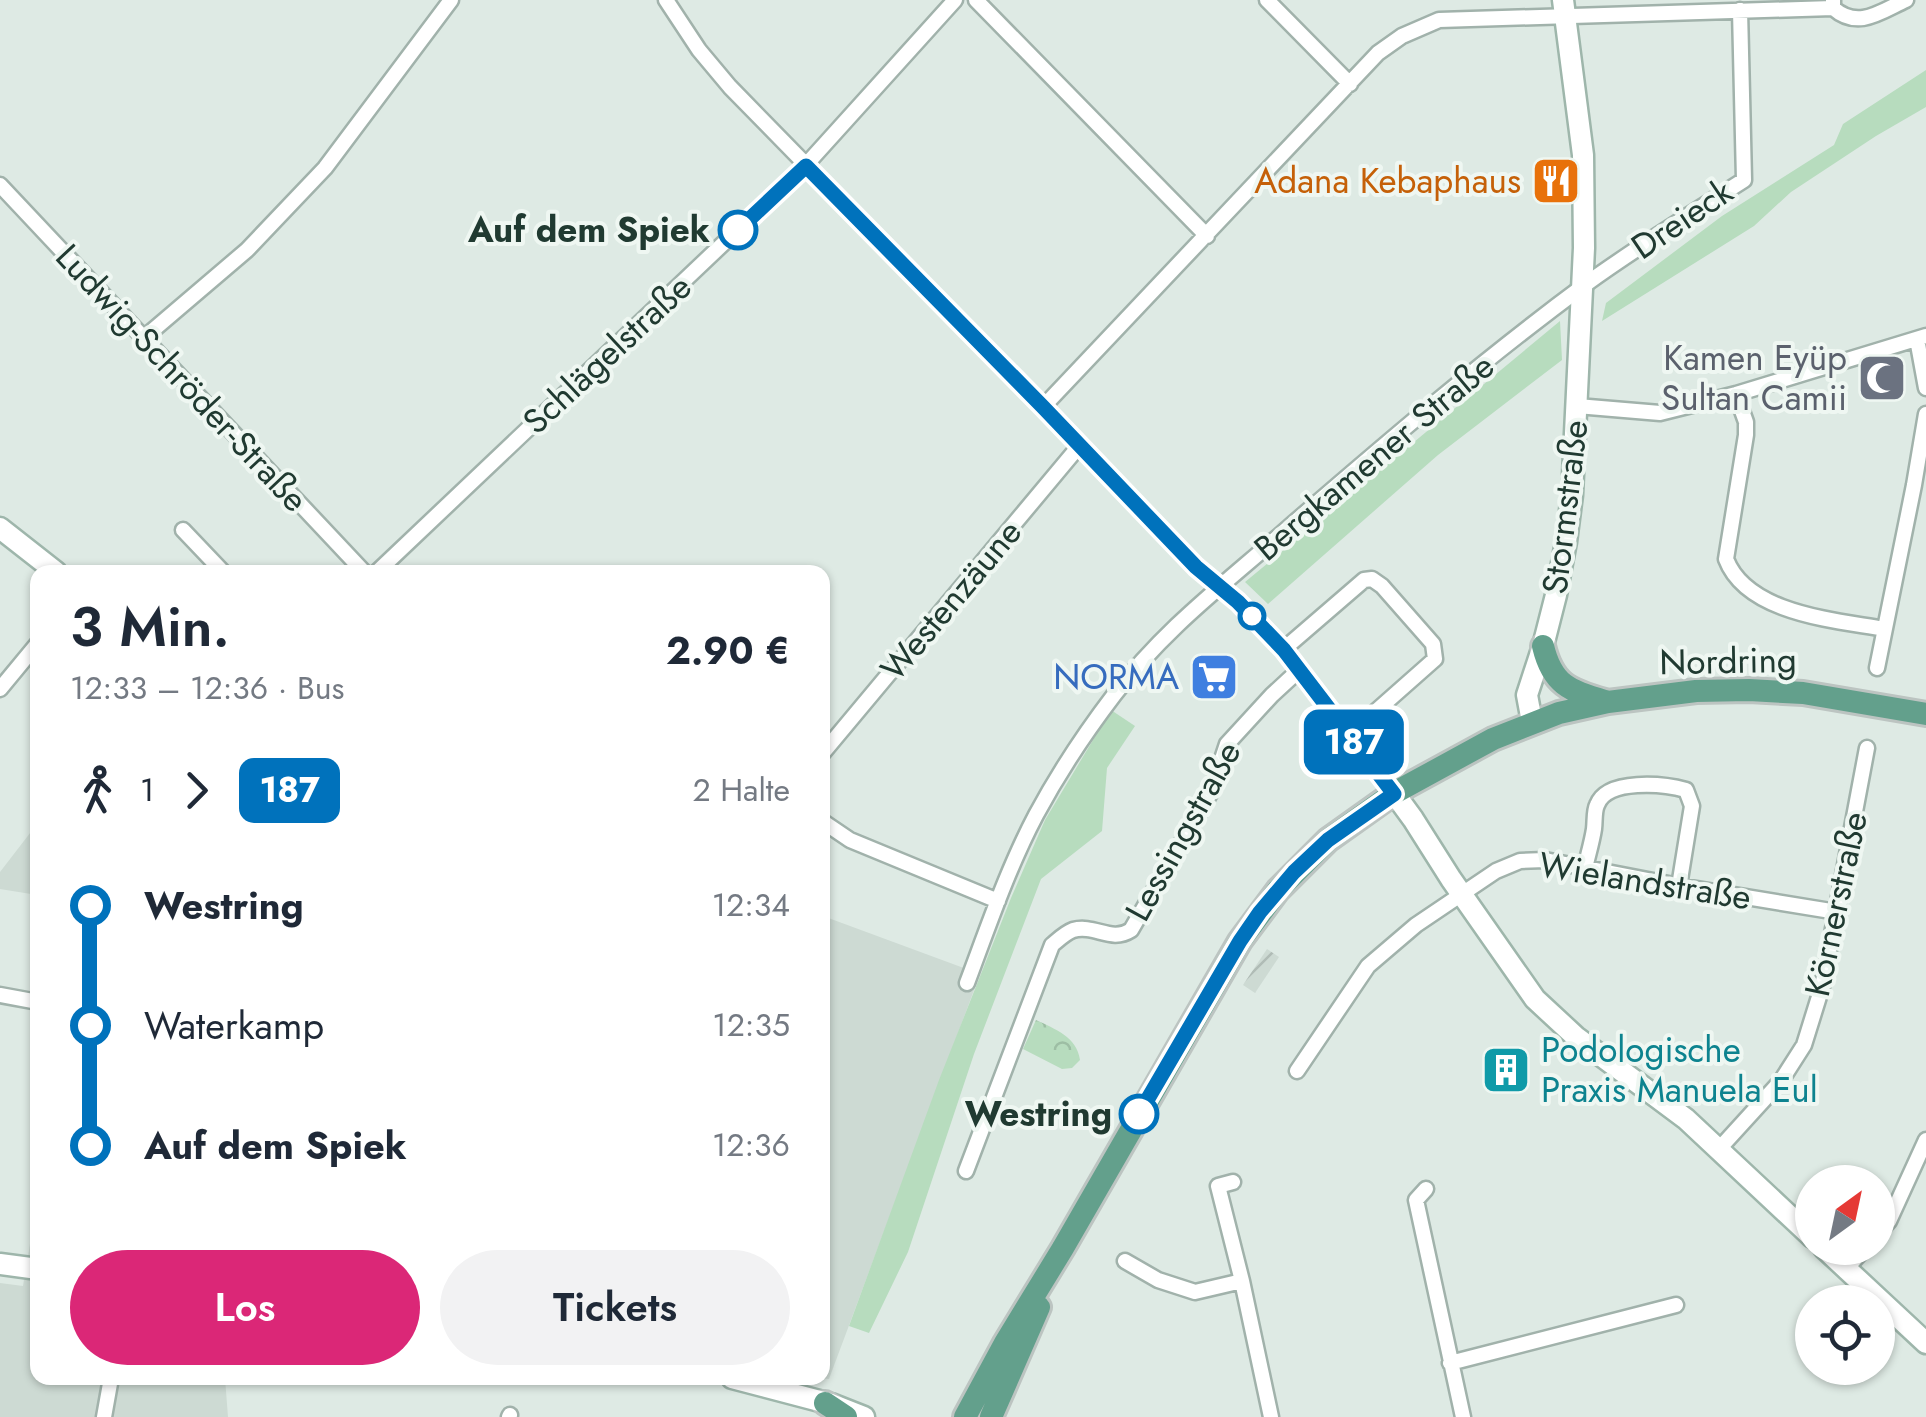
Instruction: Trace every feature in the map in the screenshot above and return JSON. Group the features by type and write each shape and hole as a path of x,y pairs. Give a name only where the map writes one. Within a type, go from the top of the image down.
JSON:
{"main road":[{"path":"1544,646 1555,678 1568,688 1608,702"},
{"name":"Nordring","path":"1532,722 1608,702 1696,691 1803,693 1926,714"},
{"path":"965,1417 1005,1342 1260,912 1328,840 1394,794 1492,739 1532,722"},
{"path":"991,1417 1063,1248"},
{"path":"825,1403 846,1417"}],"street":[{"path":"145,337 246,250 325,168 452,0"},
{"path":"666,0 698,50 730,87 1196,567 1238,602 1284,650 1413,818 1535,999 1554,1018 1686,1119 1795,1221"},
{"name":"Schlägelstraße","path":"384,565 806,166 956,0"},
{"path":"976,0 1207,236"},
{"path":"1267,0 1350,84"},
{"path":"1043,407 1378,53 1402,36 1439,20 1564,8 1704,5 1740,10 1833,4 1844,17 1864,19 1906,0"},
{"path":"1564,8 1583,155 1582,287"},
{"name":"Dreieck","path":"1582,287 1744,180 1740,10"},
{"name":"Ludwig-Schröder-Straße","path":"0,185 357,565"},
{"name":"Stormstraße","path":"1532,722 1527,695 1544,646 1572,495 1582,287"},
{"name":"Bergkamener Straße","path":"966,983 1036,815 1072,754 1161,639 1426,410 1582,287"},
{"path":"1577,406 1660,413 1921,338 1926,388"},
{"path":"1736,394 1746,422 1746,435 1726,559 1731,572 1767,601 1788,610 1884,629"},
{"path":"1876,668 1926,414"},
{"name":"Westenzäune","path":"830,744 1080,445"},
{"path":"0,528 47,565"},
{"path":"182,530 216,565"},
{"path":"1284,650 1364,580 1372,579 1432,644 1434,659 1349,735"},
{"path":"0,690 30,654"},
{"name":"Lessingstraße","path":"966,1171 1052,945 1070,931 1090,928 1110,936 1131,930 1211,792 1227,744 1298,671"},
{"name":"Körnerstraße","path":"1720,1149 1781,1081 1804,1045 1822,987 1867,748"},
{"path":"1585,868 1596,805 1604,795 1618,787 1663,784 1686,790 1692,806 1679,886"},
{"path":"830,826 850,840 998,901"},
{"name":"Wielandstraße","path":"1297,1071 1368,966 1416,925 1496,870 1520,861 1545,860 1837,912"},
{"path":"0,995 30,1001"},
{"path":"1895,1208 1926,1140"},
{"path":"1233,1182 1218,1186 1271,1417"},
{"path":"1426,1190 1416,1200 1463,1417"},
{"path":"1124,1261 1158,1280 1196,1292 1242,1281"},
{"path":"0,1264 30,1268"},
{"path":"1843,1265 1926,1343"},
{"path":"1846,1268 1849,1265"},
{"path":"1450,1363 1676,1305"},
{"path":"104,1417 110,1385"},
{"path":"758,1385 864,1417"}],"shaded area":[{"path":"30,833 30,894 0,889 0,872"},
{"path":"830,919 980,974 830,1376"},
{"path":"1267,949 1279,957 1255,993 1243,985"},
{"path":"30,1244 30,1385 226,1385 228,1417 0,1417 0,1283 23,1286"}],"green space":[{"path":"1926,70 1926,107 1791,192 1754,226 1602,321 1606,303 1722,216 1834,145 1843,124"},
{"path":"1560,321 1562,360 1438,455 1268,604 1245,582"},
{"path":"1111,710 1135,726 1107,768 1102,831 1041,879 974,1054 908,1252 869,1333 849,1326 1011,898 1045,820"},
{"path":"1036,1020 1075,1045 1080,1060 1072,1068 1062,1069 1023,1049"}],"bus line":[{"name":"187","path":"738,230 806,166 1196,567 1238,602 1284,650 1394,794 1328,840 1260,912 1139,1114"}],"place":[{"name":"Adana Kebaphaus","path":"1556,181"},
{"name":"Auf dem Spiek","path":"738,230"},
{"name":"Kamen Eyüp Sultan Camii","path":"1882,378"},
{"name":"NORMA","path":"1214,677"},
{"name":"Podologische Praxis Manuela Eul","path":"1506,1070"},
{"name":"Westring","path":"1139,1114"}]}
